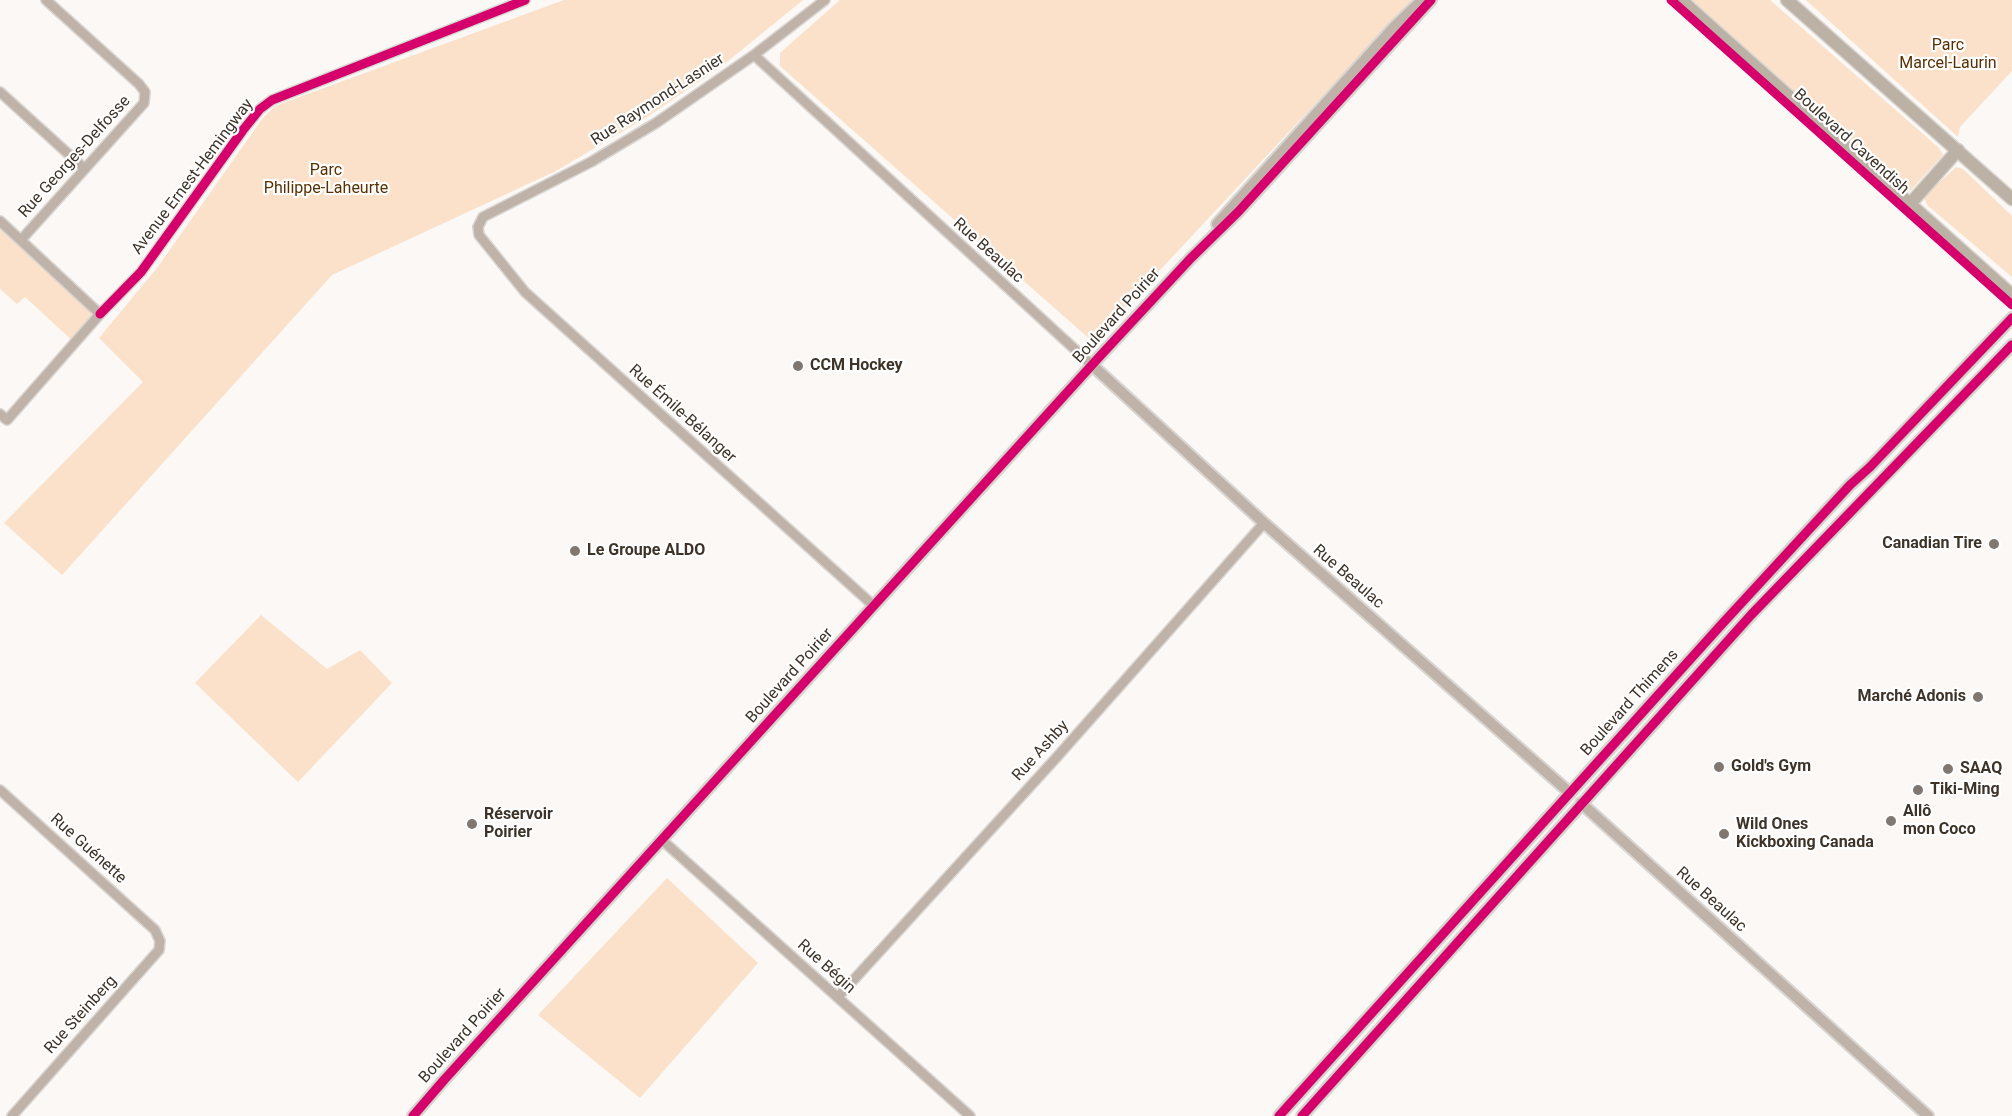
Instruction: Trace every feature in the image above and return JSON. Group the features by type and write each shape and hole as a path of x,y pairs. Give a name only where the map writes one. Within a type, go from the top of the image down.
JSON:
{"main road":[{"name":"Boulevard Cavendish","path":"1681,0 2012,295"},
{"path":"1787,0 2012,199"},
{"path":"1910,204 1958,150"}],"street":[{"name":"Rue Georges-Delfosse","path":"21,240 144,103 146,92 46,0"},
{"name":"Avenue Ernest-Hemingway","path":"4,417 141,272 260,109 272,100 523,0"},
{"name":"Rue Raymond-Lasnier","path":"479,235 478,227 483,218 600,157 656,123 754,55 825,0"},
{"name":"Boulevard Poirier","path":"1191,258 1230,207 1394,27 1422,0"},
{"name":"Boulevard Poirier","path":"413,1116 1092,365 1191,258 1238,212 1431,0"},
{"name":"Rue Beaulac","path":"754,55 1264,523 1570,792 1928,1116"},
{"path":"0,92 85,169"},
{"path":"0,221 100,314"},
{"name":"Rue Émile-Bélanger","path":"479,235 525,292 874,606"},
{"name":"Boulevard Thimens","path":"1279,1116 1850,485 1870,467 2012,318"},
{"name":"Boulevard Thimens","path":"1302,1116 1751,615 2012,345"},
{"name":"Rue Ashby","path":"838,997 1056,758 1264,523"},
{"name":"Rue Guénette","path":"0,790 155,930"},
{"name":"Rue Bégin","path":"662,840 970,1116"},
{"name":"Rue Steinberg","path":"12,1116 159,950 160,941 155,930"},
{"path":"1300,1094 1312,1105"}],"green space":[{"name":"Parc Philippe-Laheurte","path":"564,0 803,0 722,66 647,117 556,171 332,275 62,575 4,523 143,382 99,338 157,268 263,118 275,106"},
{"path":"840,0 1412,0 1093,342 780,66 780,53"},
{"path":"1690,0 1770,0 1939,148 1943,155 1910,191 1899,187"},
{"name":"Parc Marcel-Laurin","path":"1806,0 2012,0 2012,71 1960,127 1958,137"},
{"path":"1956,167 1963,169 2012,216 2012,277 1927,205 1924,197"},
{"path":"0,223 100,314 75,343 25,297 17,304 0,289"},
{"path":"261,615 327,669 360,650 392,683 298,782 195,683"},
{"path":"667,878 758,963 640,1098 538,1015"}],"cycle path":[{"path":"100,314 141,272 243,130 260,109 272,100 525,0"},
{"path":"413,1116 1101,355 1191,258 1238,212 1431,0"},
{"path":"1671,0 2012,305"},
{"path":"1279,1116 1722,624 1850,485 1870,467 2012,318"},
{"path":"1302,1116 1751,615 2012,345"}],"place":[{"name":"CCM Hockey","path":"798,366"},
{"name":"Canadian Tire","path":"1994,544"},
{"name":"Le Groupe ALDO","path":"575,551"},
{"name":"Marché Adonis","path":"1978,697"},
{"name":"Gold's Gym","path":"1719,767"},
{"name":"SAAQ","path":"1948,769"},
{"name":"Tiki-Ming","path":"1918,790"},
{"name":"Allô mon Coco","path":"1891,821"},
{"name":"Réservoir Poirier","path":"472,824"},
{"name":"Wild Ones Kickboxing Canada","path":"1724,834"}]}
